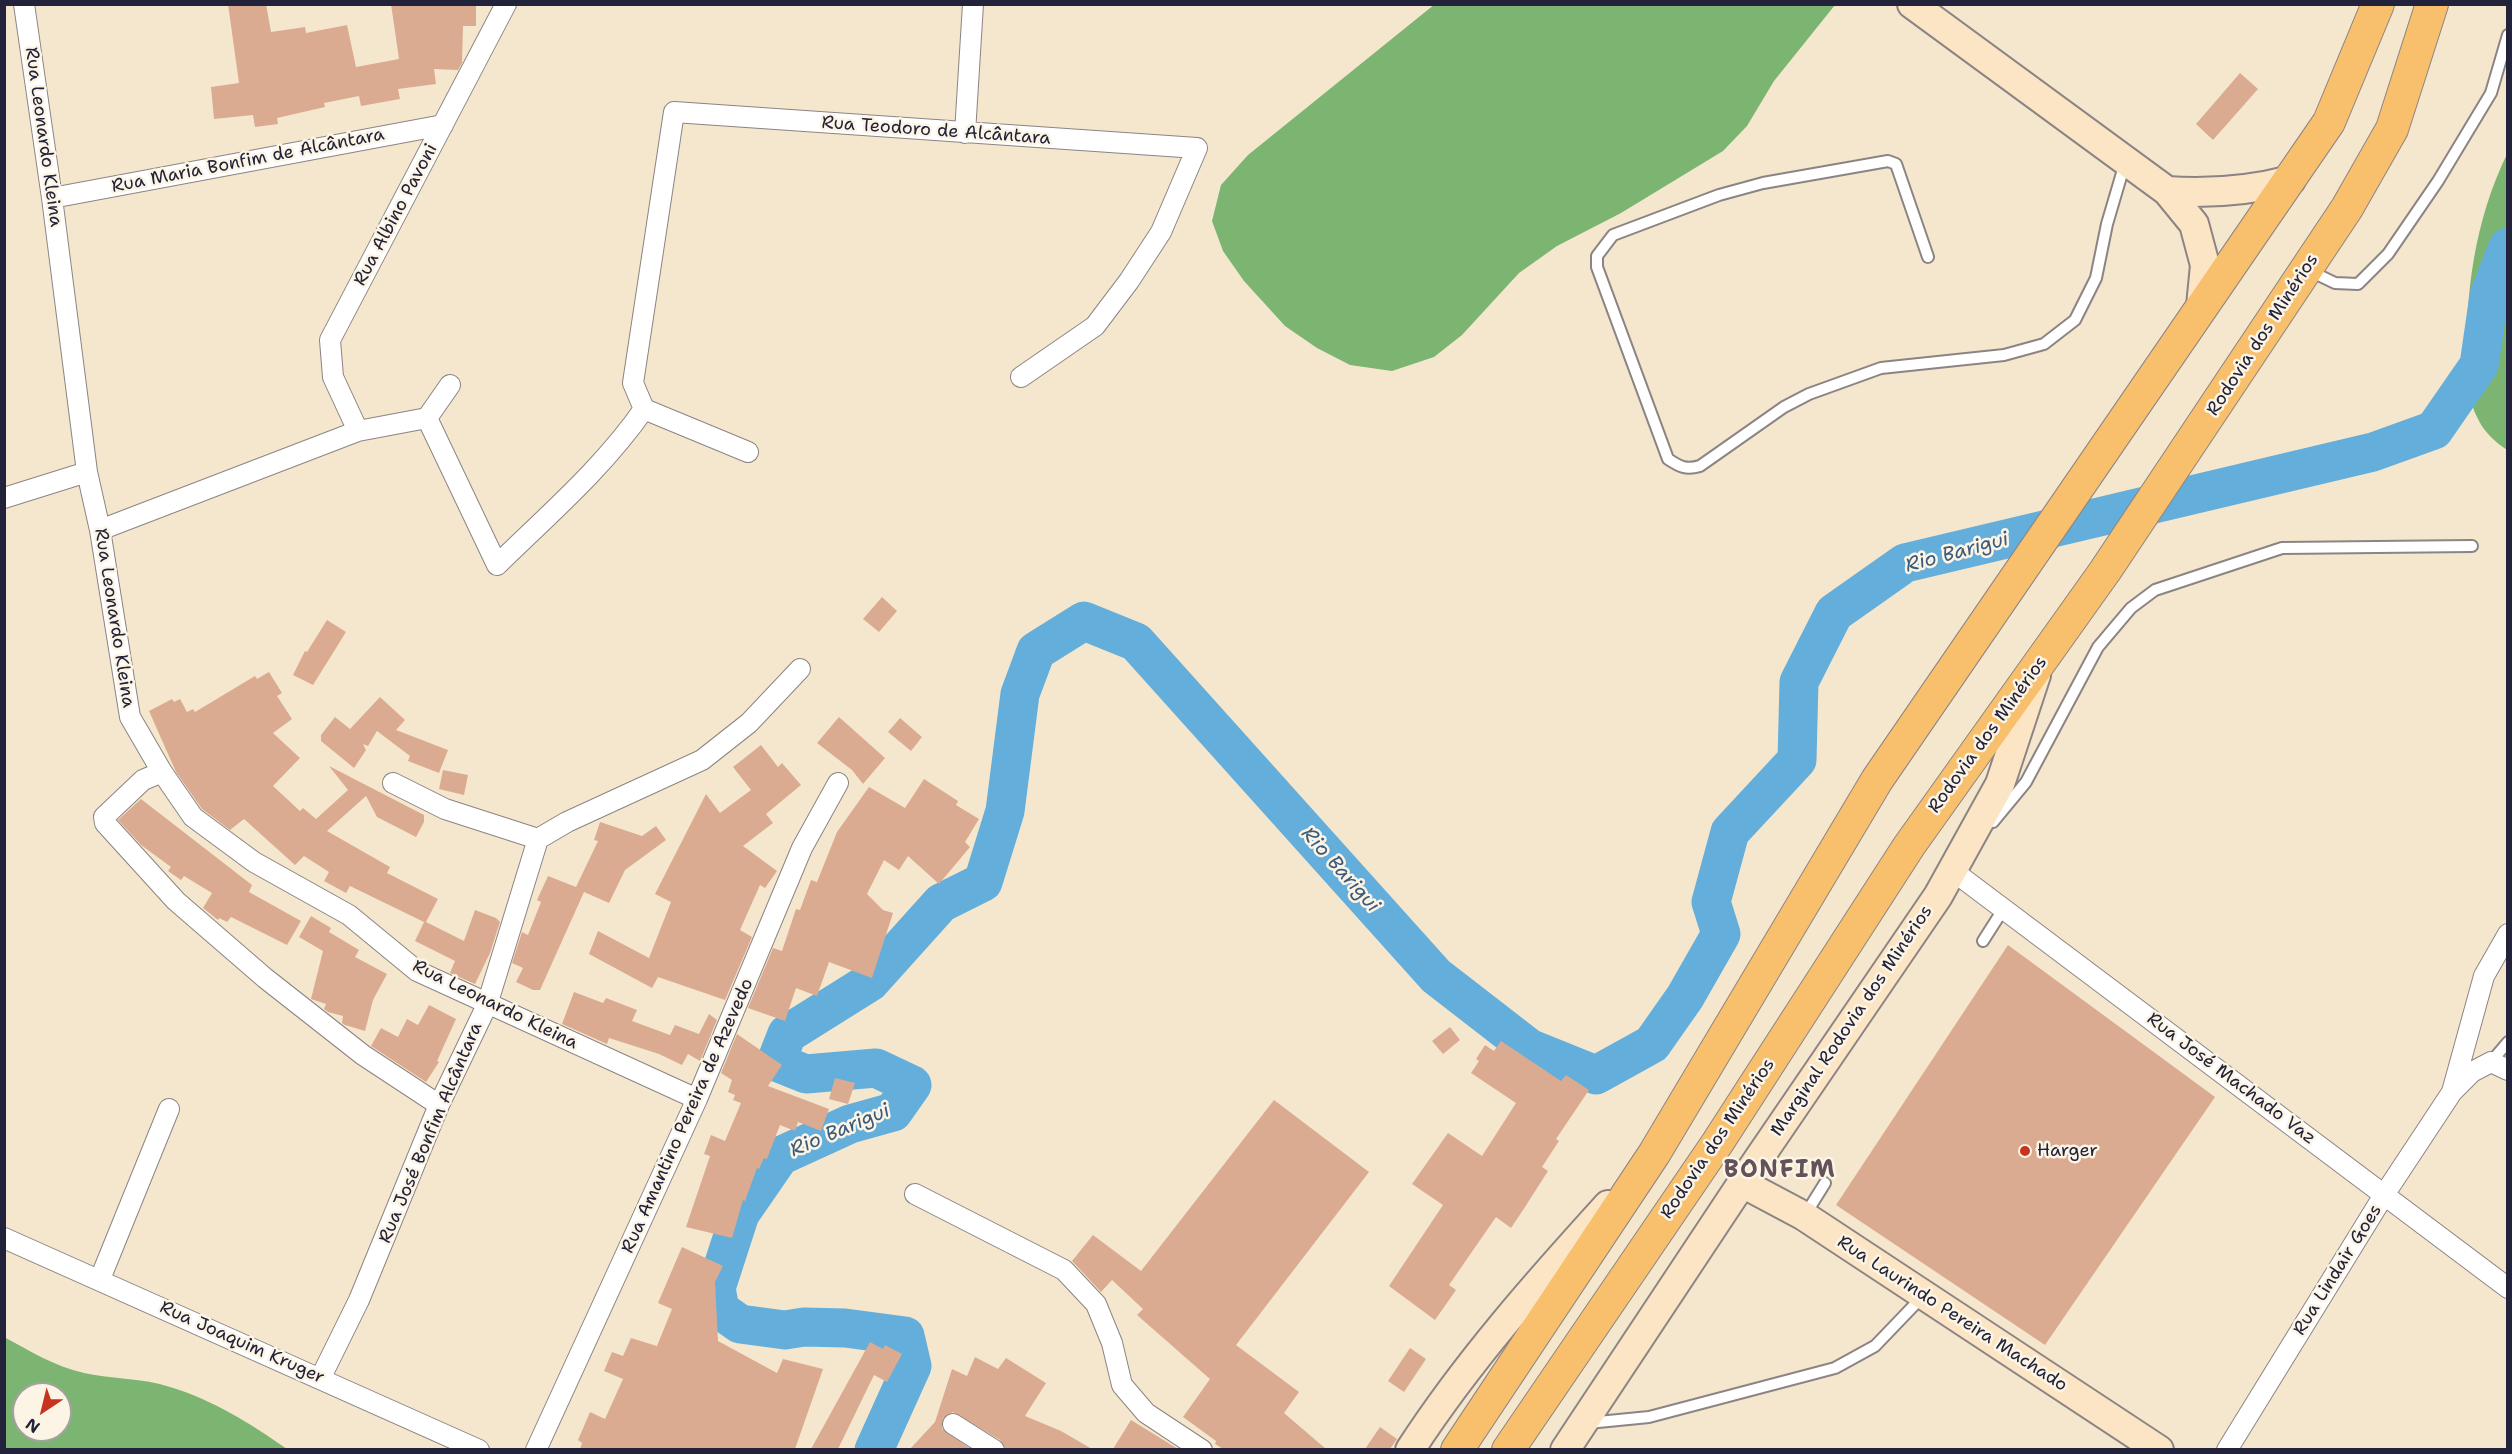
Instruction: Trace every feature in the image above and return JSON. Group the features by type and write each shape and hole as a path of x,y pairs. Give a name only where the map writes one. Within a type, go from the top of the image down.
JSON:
{"main road":[{"path":"1912,4 2167,191 2193,224 2205,264 2201,306"},
{"path":"1457,1449 1654,1154 1876,780 2329,122 2378,4"},
{"name":"Rodovia dos Minérios","path":"1508,1449 1718,1142 1909,846 2105,571 2347,208 2392,129 2433,4"},
{"path":"2167,191 2210,194 2240,191 2291,180"},
{"name":"Marginal Rodovia dos Minérios","path":"1565,1449 1953,871 2000,784 2041,663"},
{"path":"1410,1449 1432,1415 1553,1266 1654,1154"},
{"name":"Rua Laurindo Pereira Machado","path":"1742,1183 1804,1216 2159,1449"}],"street":[{"name":"Rua Leonardo Kleina","path":"24,4 52,198 87,472 100,530 130,717 162,772 193,818 254,862 349,915 417,971 487,1005 697,1099"},
{"name":"Rua Albino Pavoni","path":"358,431 333,377 330,340 506,4"},
{"path":"964,133 973,4"},
{"name":"Rua Teodoro de Alcântara","path":"644,409 633,383 674,112 1197,148 1161,232 1129,281 1095,326 1021,377"},
{"name":"Rua Maria Bonfim de Alcântara","path":"52,198 443,124"},
{"path":"100,530 358,431 427,418 450,385"},
{"path":"427,418 496,565 592,472 623,438 644,409 748,452"},
{"path":"4,498 87,472"},
{"path":"393,783 445,809 538,839 567,822 702,760 749,723 800,669"},
{"path":"162,772 143,780 104,817 105,823 176,901 265,978 363,1055 439,1105"},
{"name":"Rua Amantino Pereira de Azevedo","path":"536,1449 697,1099 802,848 838,783"},
{"name":"Rua José Bonfim Alcântara","path":"320,1379 359,1300 439,1105 487,1005 538,839"},
{"name":"Rua José Machado Vaz","path":"1953,871 2508,1288"},
{"path":"2452,1092 2484,976 2508,934"},
{"path":"2452,1092 2472,1072 2499,1066"},
{"name":"Rua Lindair Goes","path":"2227,1449 2384,1195 2452,1092"},
{"path":"100,1279 170,1109"},
{"path":"915,1194 1064,1270 1096,1304 1112,1343 1122,1385 1146,1413 1202,1449"},
{"name":"Rua Joaquim Kruger","path":"4,1238 479,1449"},
{"path":"953,1424 994,1449"}],"lane":[{"path":"2307,270 2335,283 2358,284 2388,254 2438,181 2492,93 2508,34"},
{"path":"1928,257 1896,164 1888,160 1763,183 1719,195 1613,235 1597,256 1597,267 1668,459 1680,467 1690,469 1700,466 1800,399 1881,368 2004,355 2044,344 2075,320 2096,278 2107,224 2126,160"},
{"path":"1953,871 2026,782 2098,647 2131,608 2155,590 2282,548 2472,546"},
{"path":"1983,941 2004,908"},
{"path":"2499,1066 2508,1042"},
{"path":"1804,1216 1826,1183"},
{"path":"1583,1423 1649,1417 1835,1368 1875,1346 1923,1296"}],"green space":[{"path":"1435,4 1835,5 1774,81 1747,126 1723,151 1621,213 1557,246 1519,273 1462,335 1434,357 1392,371 1350,365 1317,348 1285,326 1244,281 1223,251 1212,221 1221,185 1248,155"},
{"path":"2507,154 2507,450 2486,431 2474,411 2469,387 2467,341 2474,258 2487,205"},
{"path":"4,1337 42,1358 73,1370 160,1384 186,1392 231,1413 287,1449 5,1449"}],"building":[{"path":"228,4 266,4 271,32 305,27 306,33 347,25 356,67 399,59 391,4 476,4 476,26 463,26 462,63 458,70 434,69 436,84 398,89 400,99 361,106 359,96 324,103 325,107 277,118 278,124 255,127 253,115 214,119 211,87 239,83"},
{"path":"2240,73 2258,89 2213,140 2196,124"},
{"path":"882,597 897,611 879,632 863,619"},
{"path":"327,620 346,632 313,685 293,675 305,651 307,652"},
{"path":"269,672 282,693 277,696 292,719 273,733 300,758 273,786 300,811 303,808 316,819 348,790 329,766 424,815 424,822 416,837 377,817 366,796 327,831 390,867 387,873 438,899 426,922 464,941 475,910 496,918 500,922 490,953 475,984 450,973 455,961 415,941 424,922 350,886 346,893 324,881 329,872 304,856 295,865 244,819 230,830 202,809 176,772 149,711 172,699 174,702 180,699 187,712 193,709 195,712 255,676 257,679"},
{"path":"380,697 405,720 396,730 448,750 439,773 408,761 410,756 377,731 368,746 363,744 366,750 354,768 321,741 321,735 335,717 350,729"},
{"path":"839,717 885,758 863,784 852,770 817,743"},
{"path":"900,718 922,737 911,751 888,732"},
{"path":"761,745 778,767 782,763 801,785 766,814 773,823 743,846 777,871 765,888 760,885 740,930 752,937 725,1000 658,977 652,988 589,954 598,931 649,958 671,902 655,894 706,794 720,813 751,790 733,767"},
{"path":"443,770 468,775 464,795 439,789"},
{"path":"924,779 958,801 956,805 979,819 965,842 970,847 939,884 908,856 899,870 884,860 867,894 883,910 893,913 872,978 829,962 817,996 796,988 785,1021 748,1008 773,948 782,951 796,909 800,910 811,880 817,882 837,832 869,787 905,808"},
{"path":"141,799 252,885 249,892 301,921 287,945 231,917 227,922 219,918 218,920 203,908 212,893 184,876 181,880 168,871 171,867 141,845 118,820"},
{"path":"600,822 642,836 656,826 666,840 625,870 609,903 584,892 540,990 533,990 516,982 523,968 512,963 522,932 528,935 541,902 537,900 548,876 576,887 598,841 594,840"},
{"path":"311,916 331,928 329,932 359,950 355,957 387,974 373,1000 365,1031 345,1025 342,1023 343,1016 328,1012 324,1009 326,1004 311,999 323,951 299,937"},
{"name":"Harger","path":"2008,945 2215,1097 2045,1345 1836,1205"},
{"path":"574,992 603,1003 606,998 637,1010 632,1021 670,1035 675,1025 699,1034 709,1014 717,1020 700,1061 688,1054 682,1065 659,1054 609,1038 607,1044 562,1024"},
{"path":"429,1005 456,1019 437,1061 439,1062 426,1082 371,1046 381,1028 398,1037 407,1019 418,1025"},
{"path":"1450,1027 1460,1040 1443,1054 1432,1041"},
{"path":"737,1034 782,1065 768,1086 829,1109 821,1131 798,1122 795,1131 780,1125 767,1159 764,1158 759,1169 757,1168 745,1201 743,1200 732,1238 686,1227 710,1156 704,1154 711,1135 725,1141 741,1103 733,1100 735,1095 728,1092 732,1080 721,1073"},
{"path":"1501,1041 1561,1081 1566,1075 1589,1090 1556,1139 1559,1141 1542,1167 1548,1171 1511,1228 1496,1217 1449,1285 1456,1290 1435,1320 1389,1286 1443,1205 1412,1184 1448,1133 1482,1156 1516,1103 1471,1073 1485,1045 1494,1051"},
{"path":"835,1078 855,1083 848,1104 829,1099"},
{"path":"1274,1100 1369,1172 1236,1345 1299,1392 1284,1413 1326,1449 1223,1449 1215,1444 1216,1441 1183,1417 1210,1379 1137,1315 1143,1309 1112,1280 1101,1292 1072,1261 1093,1235 1141,1271"},
{"path":"682,1247 723,1266 715,1282 718,1341 777,1373 783,1359 823,1369 795,1449 580,1449 582,1443 578,1440 590,1412 605,1419 623,1379 604,1371 612,1352 623,1356 631,1338 657,1346 672,1309 658,1303"},
{"path":"870,1342 883,1349 885,1345 902,1354 887,1382 874,1375 838,1449 811,1449"},
{"path":"1410,1348 1426,1359 1404,1392 1388,1381"},
{"path":"975,1357 998,1369 1006,1358 1046,1383 1025,1416 1061,1431 1092,1449 1006,1449 1000,1440 953,1412 943,1418 942,1429 971,1449 910,1449 935,1422 952,1369 967,1376"},
{"path":"1131,1420 1178,1449 1113,1449"},
{"path":"1380,1427 1397,1439 1390,1449 1365,1449"}],"waterway":[{"name":"Rio Barigui","path":"874,1450 912,1366 905,1336 845,1328 804,1327 785,1330 740,1324 720,1310 716,1288 740,1214 780,1156 850,1124 893,1112 912,1085 876,1068 806,1074 776,1062 787,1034 870,982 941,903 983,882 1005,811 1020,694 1036,651 1084,621 1136,642 1436,976 1529,1048 1596,1075 1652,1044 1685,997 1721,934 1711,902 1730,832 1797,760 1799,682 1834,613 1905,563 2373,452 2434,430 2479,365 2489,296 2508,247"}],"place":[{"name":"Harger","path":"2025,1151"}],"district":[{"name":"BONFIM","path":"1780,1171"}]}
